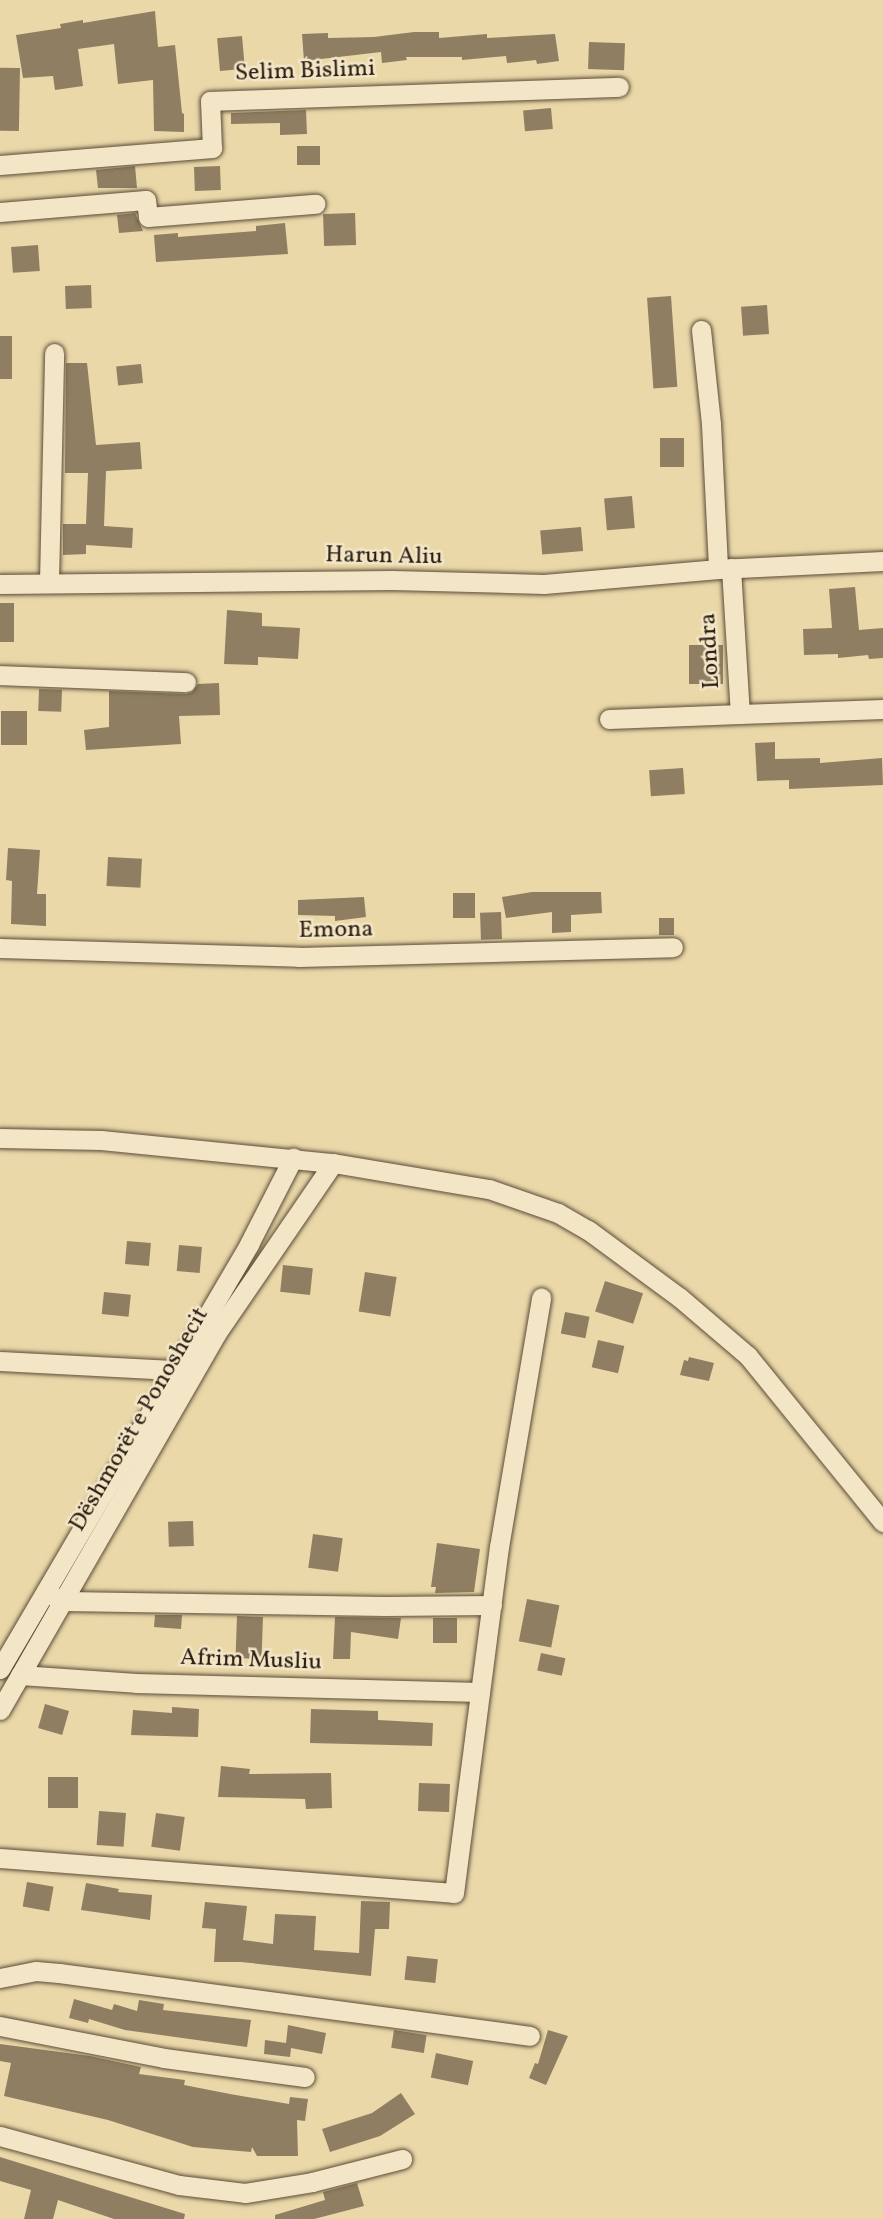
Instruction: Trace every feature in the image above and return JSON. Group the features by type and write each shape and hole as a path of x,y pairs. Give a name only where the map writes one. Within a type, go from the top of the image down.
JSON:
{"street":[{"name":"Selim Bislimi","path":"0,165 212,148 210,101 619,87"},
{"path":"0,212 146,200 148,217 315,204"},
{"path":"701,330 725,568"},
{"path":"49,581 54,354"},
{"name":"Harun Aliu","path":"0,584 49,581 392,580 544,584 725,568 883,561"},
{"name":"Londra","path":"725,568 740,714 883,709"},
{"path":"0,675 186,682"},
{"path":"609,719 740,714"},
{"name":"Emona","path":"0,948 299,957 673,947"},
{"path":"0,1138 101,1140 333,1163 489,1189 558,1213 588,1230 679,1297 748,1356 883,1522"},
{"name":"Dëshmorët e Ponoshecit","path":"0,1710 13,1678 64,1601 224,1304 249,1244 293,1158"},
{"name":"Dëshmorët e Ponoshecit","path":"0,1670 173,1370 333,1163"},
{"path":"0,1858 454,1893 492,1605 541,1298"},
{"path":"0,1361 173,1370"},
{"path":"44,1593 64,1601 492,1605"},
{"name":"Afrim Musliu","path":"13,1678 480,1692"},
{"path":"0,1978 36,1971 59,1973 530,2036"},
{"path":"0,2026 164,2058 305,2077"},
{"path":"0,2136 179,2185 245,2193 312,2182 402,2159"}],"building":[{"path":"155,11 158,47 175,45 184,132 154,131 153,80 118,84 114,44 78,49 83,86 55,90 53,76 23,78 16,35 61,28 60,24 83,20 83,23"},
{"path":"439,32 439,38 487,34 487,38 555,34 559,61 537,64 536,60 507,63 506,56 462,60 462,57 406,57 407,60 382,63 381,52 304,61 302,34 328,33 328,38 374,37"},
{"path":"242,36 245,69 220,71 217,38"},
{"path":"589,42 625,43 624,70 588,69"},
{"path":"0,68 20,68 19,131 0,131"},
{"path":"551,108 553,129 525,131 523,110"},
{"path":"306,110 307,134 280,135 280,123 231,124 231,113"},
{"path":"297,146 320,146 320,165 297,165"},
{"path":"135,166 137,188 98,188 96,170"},
{"path":"220,166 221,190 195,191 194,167"},
{"path":"135,213 143,231 119,233 117,215"},
{"path":"355,213 356,245 324,246 323,214"},
{"path":"285,223 288,254 156,262 154,235 178,233 178,237 256,231 256,226"},
{"path":"38,245 40,271 13,273 11,247"},
{"path":"91,285 92,308 66,309 65,286"},
{"path":"671,296 677,387 653,388 647,298"},
{"path":"767,305 769,334 743,336 741,307"},
{"path":"0,336 12,336 12,379 0,379"},
{"path":"66,363 87,363 96,445 140,442 142,469 106,471 104,526 133,528 132,548 86,545 86,554 63,555 63,524 86,524 88,473 65,473"},
{"path":"141,364 143,383 118,386 116,367"},
{"path":"660,438 684,438 684,467 660,467"},
{"path":"632,496 635,528 607,530 604,498"},
{"path":"581,527 583,551 542,554 540,531"},
{"path":"855,587 859,630 883,628 883,658 869,659 868,655 838,658 838,654 804,655 803,629 832,628 829,589"},
{"path":"0,603 14,603 14,642 0,642"},
{"path":"227,610 262,613 262,626 300,628 298,659 258,657 258,665 224,664"},
{"path":"689,645 723,645 723,684 689,684"},
{"path":"219,683 220,715 179,716 181,744 86,750 84,730 109,727 109,691 186,694 192,692 198,684"},
{"path":"39,689 62,690 61,712 38,711"},
{"path":"1,711 27,711 27,745 1,745"},
{"path":"775,742 775,759 820,758 820,763 882,758 883,785 789,789 789,780 757,781 755,743"},
{"path":"683,768 685,794 651,796 649,770"},
{"path":"8,848 40,850 37,894 46,894 46,926 11,924 12,881 6,880"},
{"path":"108,857 142,859 140,888 106,886"},
{"path":"532,892 601,892 602,913 571,915 571,932 552,933 552,912 506,918 502,897"},
{"path":"453,893 475,893 475,918 453,918"},
{"path":"364,897 366,917 335,921 335,916 298,915 298,900"},
{"path":"501,912 502,939 481,940 480,913"},
{"path":"659,918 674,918 674,935 659,935"},
{"path":"127,1241 151,1243 149,1266 125,1264"},
{"path":"179,1245 202,1247 200,1273 177,1271"},
{"path":"283,1265 313,1268 310,1295 280,1292"},
{"path":"365,1272 397,1277 390,1317 359,1312"},
{"path":"605,1281 643,1293 633,1324 595,1311"},
{"path":"104,1292 131,1295 129,1317 102,1314"},
{"path":"565,1312 590,1317 585,1338 561,1334"},
{"path":"598,1340 624,1346 618,1373 592,1367"},
{"path":"689,1357 714,1363 709,1381 680,1375 684,1360 688,1361"},
{"path":"193,1521 194,1546 169,1547 168,1522"},
{"path":"313,1534 343,1538 338,1572 308,1568"},
{"path":"437,1543 480,1549 474,1592 435,1593 436,1587 431,1587"},
{"path":"527,1599 559,1605 551,1648 519,1641"},
{"path":"155,1615 182,1615 181,1629 154,1627"},
{"path":"237,1616 263,1617 262,1659 236,1658"},
{"path":"335,1617 401,1618 398,1639 351,1632 350,1659 333,1659"},
{"path":"433,1618 457,1618 457,1643 433,1643"},
{"path":"541,1653 565,1658 562,1676 537,1671"},
{"path":"45,1704 69,1711 62,1735 38,1728"},
{"path":"172,1707 199,1709 198,1737 131,1735 133,1710 172,1713"},
{"path":"311,1709 378,1711 378,1720 433,1723 432,1746 310,1743"},
{"path":"221,1766 250,1769 249,1774 331,1773 332,1808 306,1809 305,1799 218,1797"},
{"path":"48,1777 78,1777 78,1808 48,1808"},
{"path":"419,1783 450,1784 449,1812 418,1811"},
{"path":"99,1811 126,1813 124,1847 97,1845"},
{"path":"156,1813 185,1817 180,1851 151,1847"},
{"path":"27,1882 54,1887 49,1911 23,1907"},
{"path":"86,1883 119,1889 118,1892 152,1895 150,1920 81,1910"},
{"path":"361,1901 390,1902 389,1929 375,1929 371,1976 241,1962 214,1962 216,1929 202,1928 205,1902 247,1906 243,1940 273,1944 275,1914 316,1916 314,1950 359,1953"},
{"path":"407,1956 438,1959 435,1983 404,1980"},
{"path":"74,1999 112,2010 114,2004 137,2011 139,2000 164,2004 163,2010 251,2020 247,2047 125,2030 89,2019 88,2023 69,2018"},
{"path":"288,2025 326,2033 322,2054 291,2048 290,2057 264,2054 265,2040 286,2043"},
{"path":"394,2030 427,2035 424,2053 391,2048"},
{"path":"548,2030 568,2036 546,2085 529,2078 535,2063 538,2064"},
{"path":"0,2044 90,2056 141,2067 139,2074 185,2080 184,2085 230,2094 289,2104 290,2097 308,2099 305,2121 297,2120 298,2156 257,2156 252,2147 251,2152 193,2147 108,2120 4,2096 11,2063 0,2061"},
{"path":"436,2053 473,2061 468,2085 431,2077"},
{"path":"401,2093 415,2114 380,2136 330,2152 322,2129 372,2113"},
{"path":"0,2157 185,2214 184,2219 114,2219 58,2200 53,2219 24,2219 31,2190 0,2181"},
{"path":"357,2183 364,2206 314,2219 275,2219 275,2215 325,2200 323,2192"}]}
